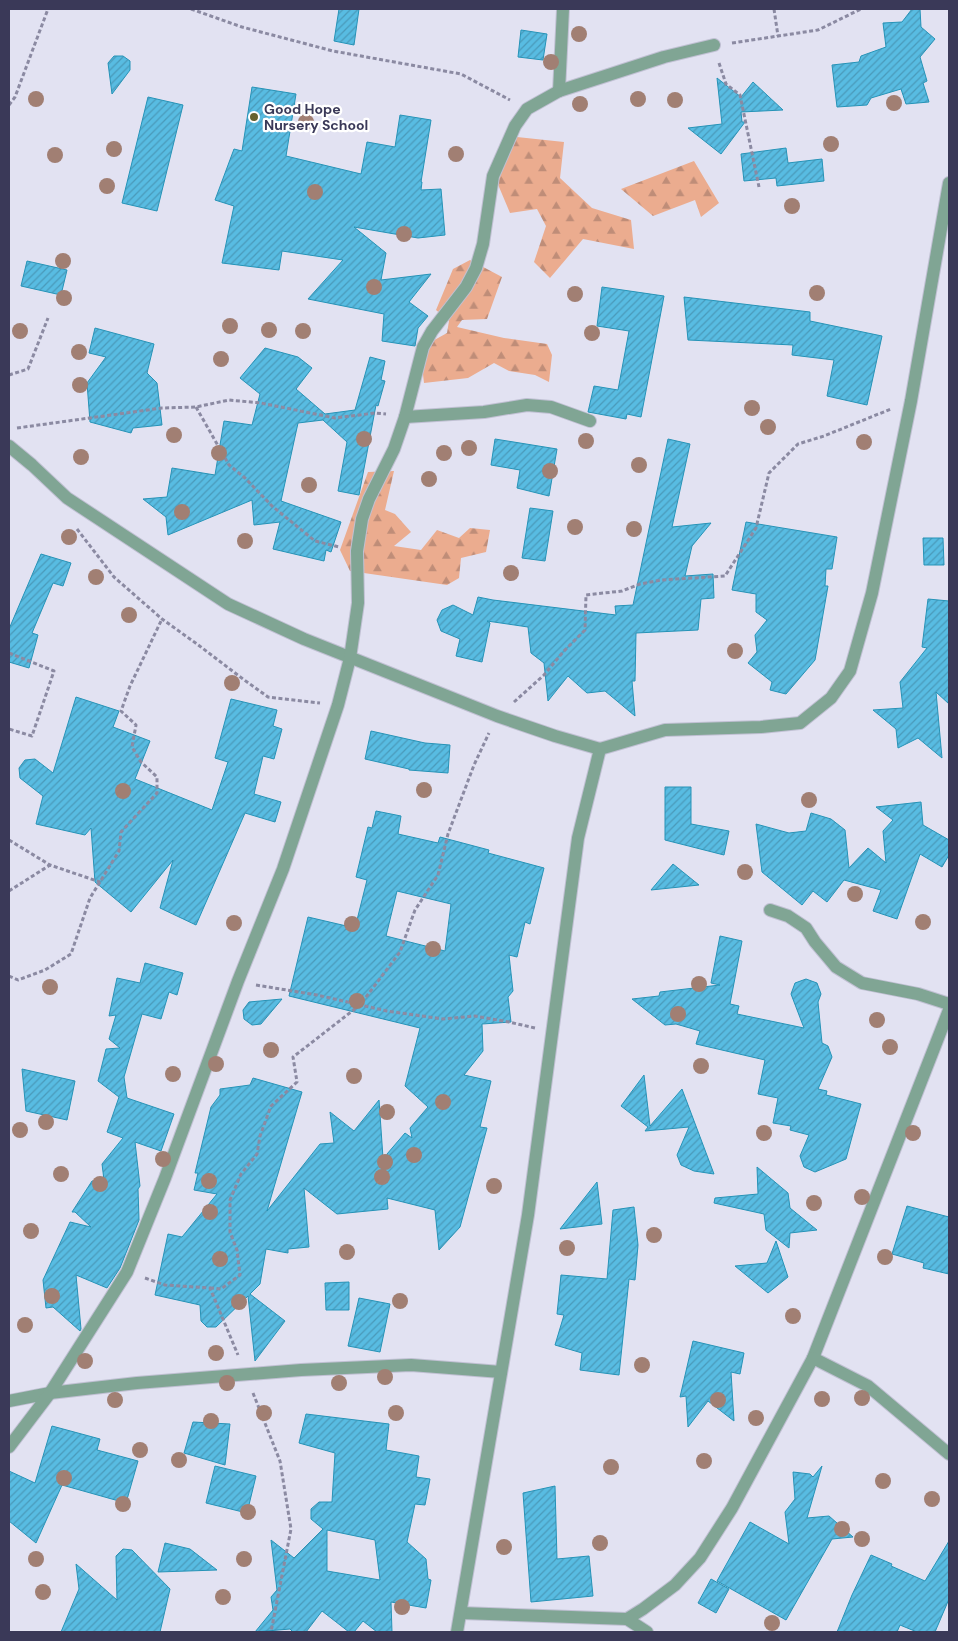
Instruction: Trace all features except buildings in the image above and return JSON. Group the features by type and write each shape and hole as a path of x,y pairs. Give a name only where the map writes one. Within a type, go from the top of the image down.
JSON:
{"street":[{"path":"559,91 563,9"},
{"path":"9,1447 50,1393 127,1272 165,1178 238,981 283,869 338,705 350,658 358,603 357,551 362,519 369,498 394,449 405,418 423,347 432,331 466,287 476,268 483,244 493,176 515,126 527,109 559,91 664,56 714,45"},
{"path":"9,446 66,498 228,604 304,639 496,716 600,749 665,730 761,727 800,723 831,698 850,671 872,594 911,401 949,183"},
{"path":"405,418 484,412 527,405 551,407 590,421"},
{"path":"457,1632 528,1216 578,838 600,749"},
{"path":"770,910 788,916 806,928 836,967 862,983 918,994 949,1004"},
{"path":"627,1619 675,1585 700,1558 732,1508 813,1358 949,1010"},
{"path":"813,1358 868,1386 949,1454"},
{"path":"9,1401 50,1393 137,1383 246,1374 411,1365 501,1372"},
{"path":"461,1614 627,1619 647,1632"}],"path":[{"path":"9,105 15,97 48,9"},
{"path":"191,9 242,27 333,51 461,74 527,109"},
{"path":"774,9 778,36"},
{"path":"760,187 740,95 726,84 714,45 818,30 861,9"},
{"path":"9,374 28,370 48,318"},
{"path":"9,429 162,408 196,407 229,400 261,403 335,418 375,412 405,418"},
{"path":"127,1272 165,1285 221,1289 240,1275 237,1250 230,1232 230,1200 242,1174 257,1154 260,1136 271,1106 297,1082 293,1057 360,1005 400,952 415,910 438,875 448,834 474,766 496,716 544,675 585,630 586,595 622,591 640,584 661,580 725,576 756,528 769,473 798,444 824,436 911,401"},
{"path":"196,407 229,465 245,478 272,506 315,541 357,551"},
{"path":"66,498 76,528 114,577 162,619 268,697 338,705"},
{"path":"9,976 18,980 45,970 71,954 90,898 119,851 121,832 157,793 157,777 140,762 132,748 136,725 121,711 130,686 162,619"},
{"path":"9,653 54,671 32,736 9,729"},
{"path":"9,840 50,865 100,882"},
{"path":"9,891 50,865"},
{"path":"238,981 317,995 386,1011 443,1019 475,1016 552,1033"},
{"path":"210,1288 280,1461 291,1529 271,1632"}],"green space":[{"path":"517,137 564,142 560,178 592,208 631,220 634,249 583,239 550,278 534,262 546,226 537,209 510,213 494,175"},
{"path":"694,161 719,203 701,217 695,200 653,216 621,189"},
{"path":"470,260 502,277 487,319 462,320 457,327 504,338 547,344 552,355 549,382 535,375 509,371 494,363 468,378 424,383 420,348 447,333 449,321 436,310 453,269"},
{"path":"394,471 385,510 395,514 411,532 394,546 421,550 437,530 459,538 470,528 490,530 486,552 461,558 459,578 447,585 350,571 340,550 368,472"}],"place":[{"name":"Good Hope Nursery School","path":"254,117"}]}
